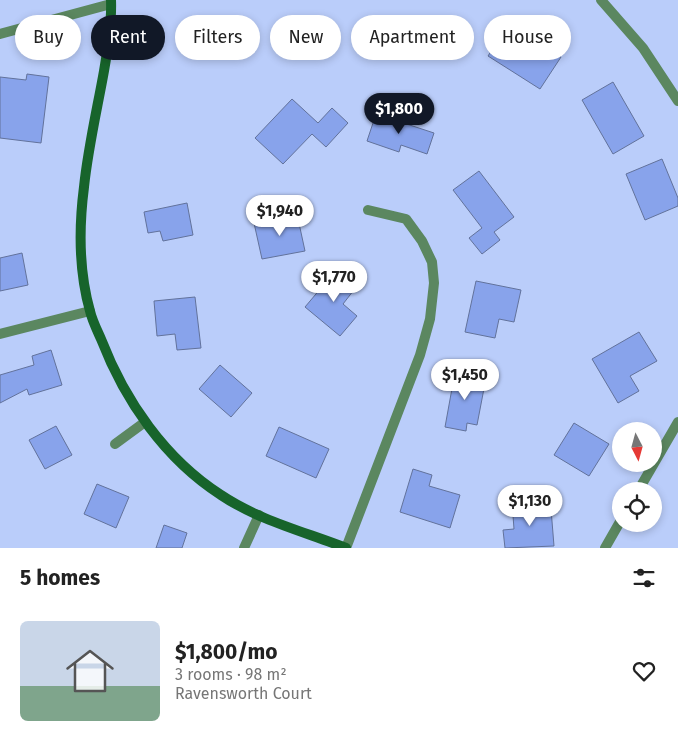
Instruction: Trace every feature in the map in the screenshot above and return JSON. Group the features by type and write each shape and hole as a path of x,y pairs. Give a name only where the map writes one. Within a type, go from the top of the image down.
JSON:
{"street":[{"path":"601,0 643,48 666,80 678,101"},
{"path":"0,34 111,2 108,49 84,186 81,220 82,264 90,311 109,360 130,399 161,442 191,472 221,496 259,515 346,548 420,355 430,319 434,283 432,262 422,241 406,219 368,210"},
{"path":"0,334 90,311"},
{"path":"115,444 145,422"},
{"path":"643,482 678,422"},
{"path":"244,548 259,515"},
{"path":"605,548 614,532"}],"building":[{"path":"494,60 559,60 540,89"},
{"path":"27,74 49,77 41,143 0,138 0,77 26,80"},
{"path":"613,82 644,136 613,154 582,100"},
{"path":"292,99 318,123 332,108 348,123 326,147 312,134 283,164 255,138"},
{"path":"376,114 434,133 427,154 401,145 399,152 367,141"},
{"path":"662,159 678,198 678,206 645,220 626,174"},
{"path":"479,171 514,217 494,232 500,240 482,254 469,238 482,228 453,190"},
{"path":"187,203 193,235 163,241 160,231 148,233 144,212"},
{"path":"297,214 305,251 262,259 254,223"},
{"path":"22,253 28,285 0,291 0,258"},
{"path":"337,269 357,286 343,304 357,316 340,336 305,307"},
{"path":"476,281 521,290 514,322 499,319 495,338 465,332"},
{"path":"195,297 201,348 177,350 175,334 157,336 154,301"},
{"path":"639,332 657,361 630,376 639,391 618,403 592,359"},
{"path":"51,350 62,385 29,395 27,389 0,403 0,375 34,365 32,356"},
{"path":"220,365 252,393 231,417 199,389"},
{"path":"455,372 486,378 477,425 467,423 466,431 445,427"},
{"path":"574,423 609,444 589,476 554,455"},
{"path":"56,426 72,455 45,469 29,440"},
{"path":"279,427 329,449 316,478 266,456"},
{"path":"413,469 432,475 429,486 460,495 450,528 400,512"},
{"path":"97,484 129,497 116,528 84,514"},
{"path":"535,500 535,511 551,509 554,546 505,548 503,530 514,529 512,502"},
{"path":"164,525 187,533 182,548 156,548"}]}
